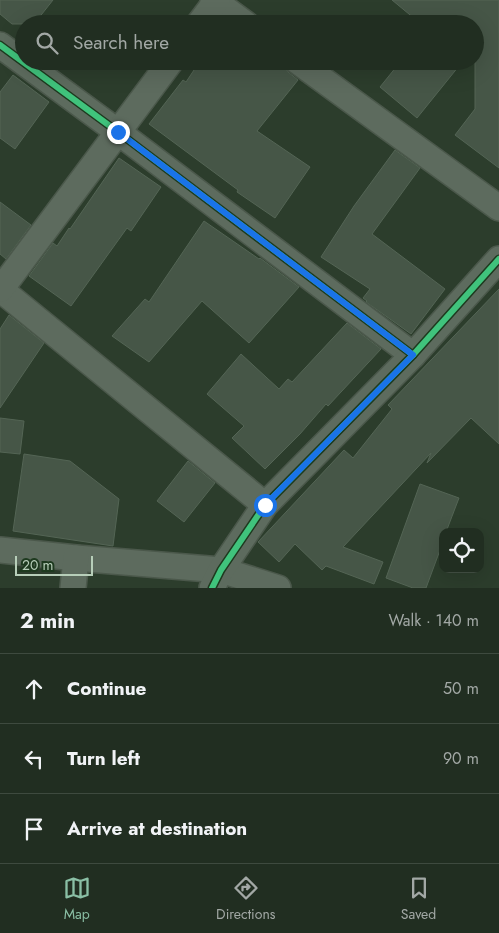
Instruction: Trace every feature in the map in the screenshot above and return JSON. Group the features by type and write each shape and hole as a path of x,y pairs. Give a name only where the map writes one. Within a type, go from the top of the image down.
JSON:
{"street":[{"path":"206,15 216,1 234,15"},
{"path":"0,45 15,56"},
{"path":"34,70 413,355"},
{"path":"164,70 0,289 265,505"},
{"path":"309,70 499,208"},
{"path":"217,579 265,505 413,355 499,259"},
{"path":"0,550 76,558 278,588"},
{"path":"73,588 76,558"}],"building":[{"path":"0,0 53,0 41,15 15,15 15,24 12,24 0,14"},
{"path":"392,0 499,0 499,168 455,135 475,109 475,70 484,70 484,15 410,15"},
{"path":"194,70 287,70 298,80 257,131 310,167 275,218 237,192 238,190 149,124 183,80 186,82"},
{"path":"394,70 456,70 417,118 380,87"},
{"path":"13,75 49,102 15,149 0,138 0,92"},
{"path":"395,150 420,168 372,234 445,289 411,334 366,302 363,298 370,289 321,257 354,206"},
{"path":"119,158 161,187 131,231 127,228 71,306 29,276 53,243 57,246 70,229"},
{"path":"0,202 31,225 6,259 0,254"},
{"path":"204,221 260,258 299,287 249,343 202,301 149,362 112,336 145,299 149,302"},
{"path":"499,289 499,444 471,418 427,463 431,453 343,547 383,562 374,584 326,566 322,570 295,544 279,562 258,542 344,450 353,458 392,409 388,405"},
{"path":"9,315 44,343 0,408 0,329"},
{"path":"347,323 381,349 328,406 326,404 300,434 265,469 232,438 244,426 207,394 241,354 279,389 288,379 292,382"},
{"path":"0,418 24,421 20,454 0,452"},
{"path":"24,454 70,461 119,499 113,546 13,531"},
{"path":"188,461 215,483 184,522 157,501"},
{"path":"420,484 459,498 448,528 439,528 439,553 426,588 413,588 386,578"}],"cycle path":[{"path":"0,45 15,56"},
{"path":"34,70 413,355"},
{"path":"212,588 221,570 265,505 413,355 499,259"}],"route":[{"path":"118,132 413,355 265,505"}]}
